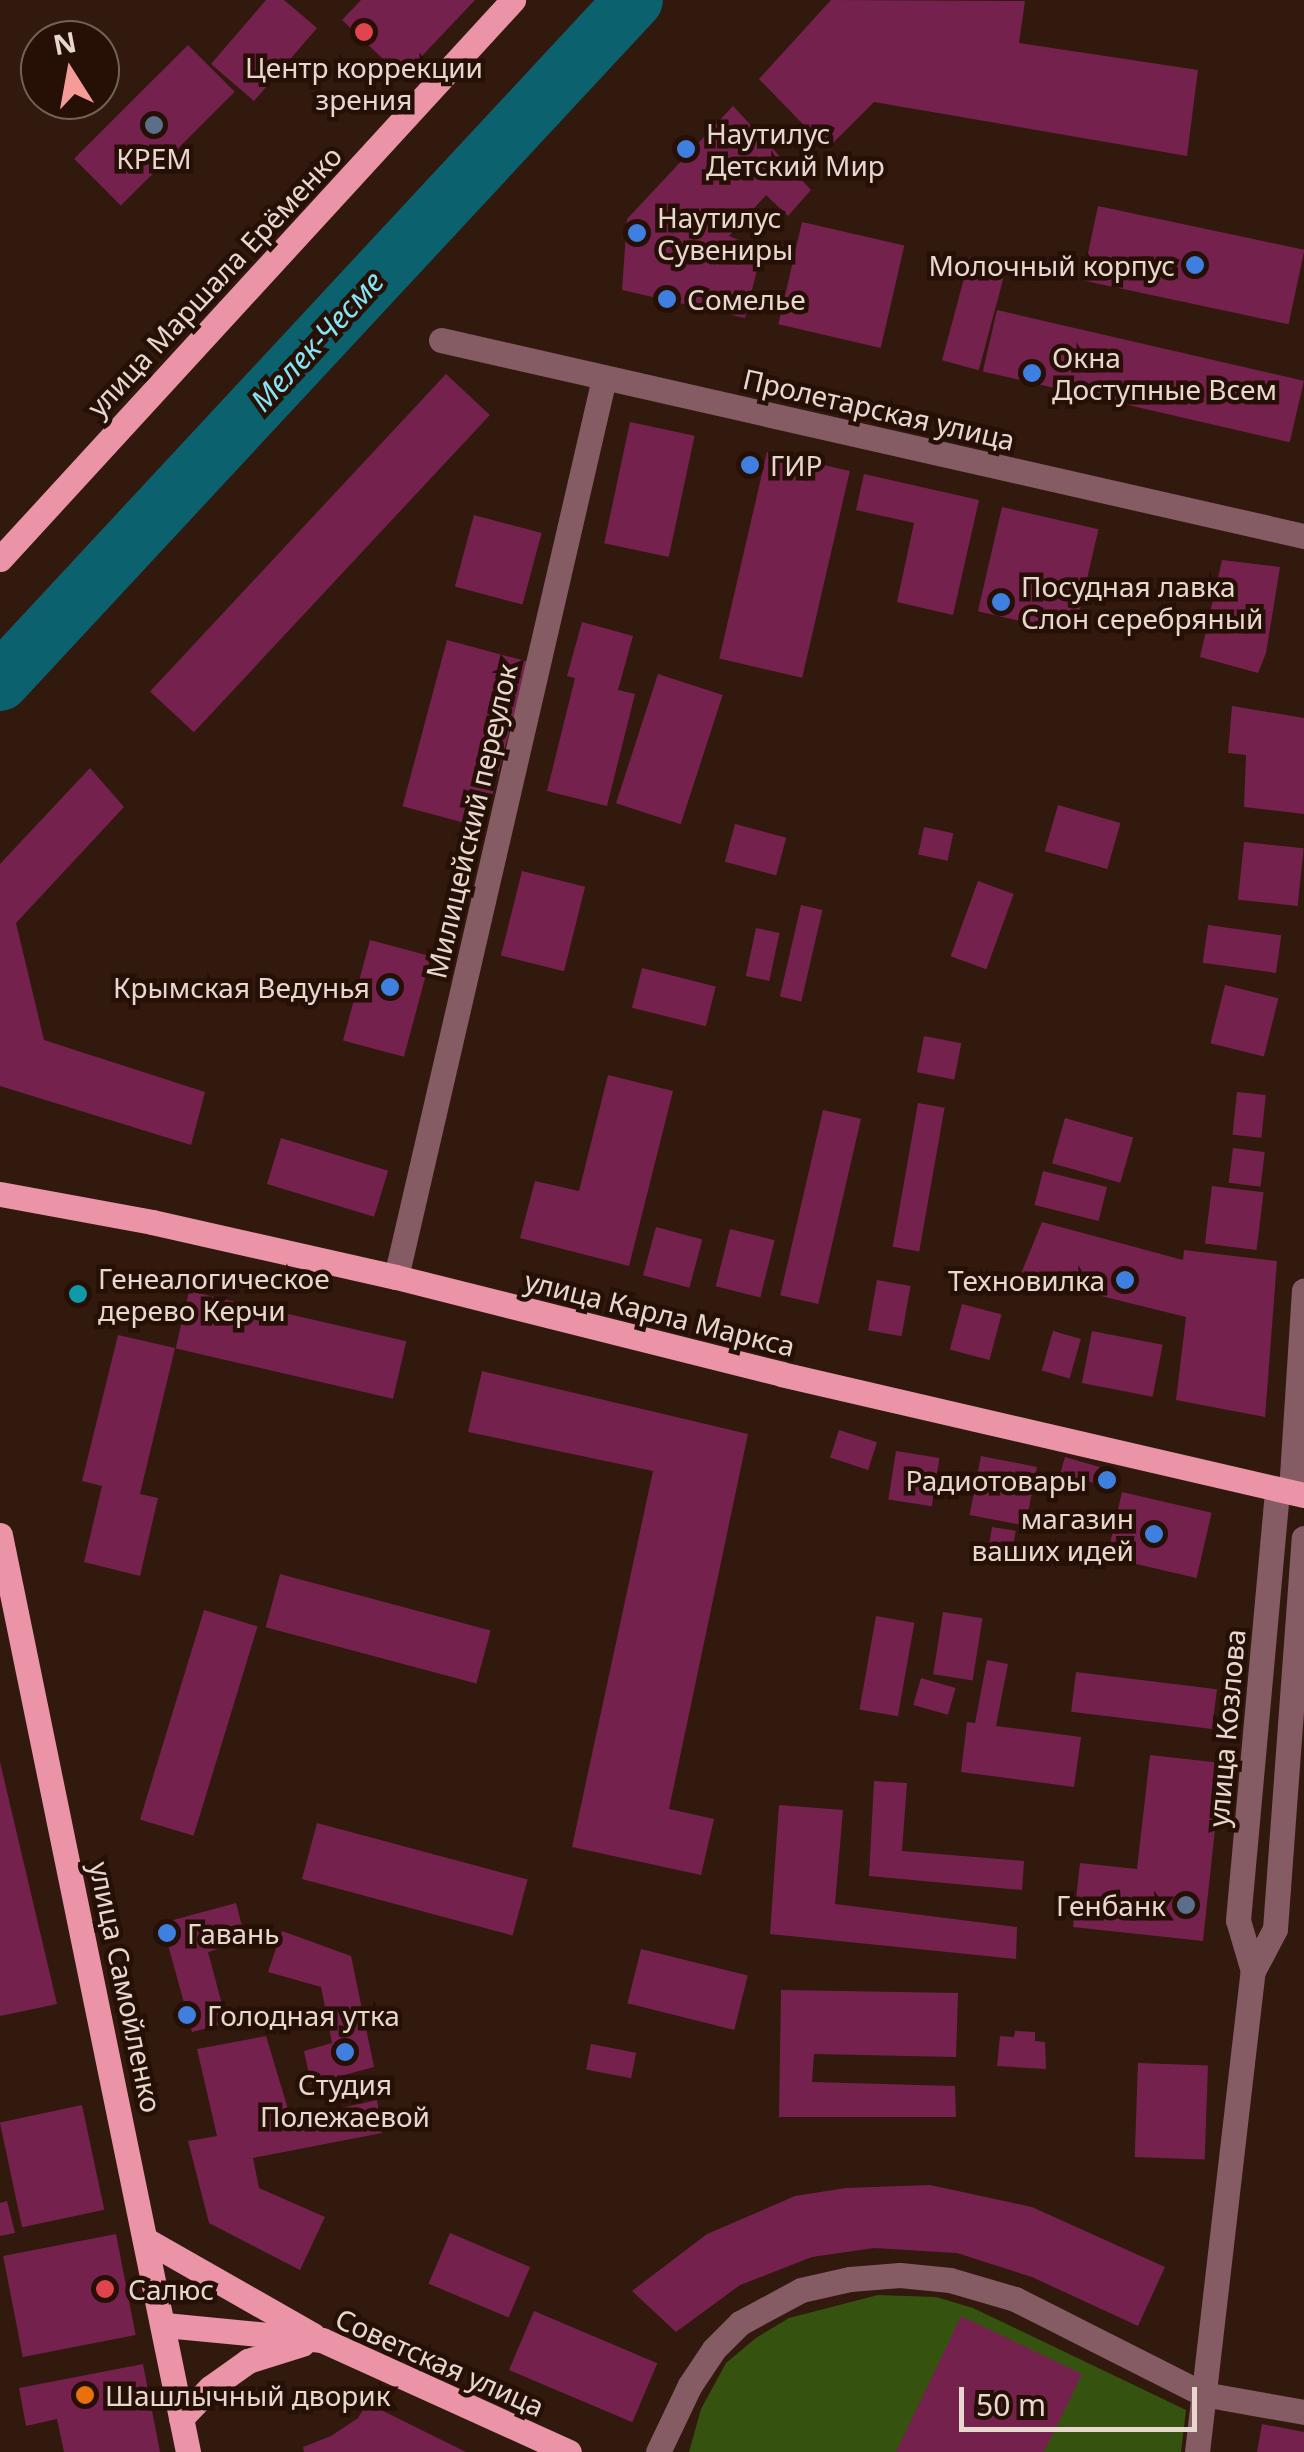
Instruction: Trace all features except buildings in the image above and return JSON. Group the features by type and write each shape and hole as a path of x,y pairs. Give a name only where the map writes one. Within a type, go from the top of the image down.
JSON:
{"main road":[{"name":"улица Маршала Ерёменко","path":"0,559 512,0"},
{"name":"улица Карла Маркса","path":"0,1194 152,1222 396,1277 781,1374 1291,1492"},
{"name":"улица Самойленко","path":"0,1535 148,2241 188,2452"},
{"path":"148,2241 322,2340"},
{"name":"Советская улица","path":"165,2324 322,2340 569,2452"},
{"path":"181,2418 210,2388 248,2361 280,2347 322,2340"}],"street":[{"name":"Пролетарская улица","path":"441,340 1304,536"},
{"name":"Милицейский переулок","path":"396,1277 604,378"},
{"name":"улица Козлова","path":"1253,1971 1238,1920 1291,1492 1304,1290"},
{"name":"улица Козлова","path":"1197,2452 1253,1971 1275,1929 1304,1538"},
{"path":"658,2452 690,2386 714,2349 740,2323 802,2290 850,2279 900,2276 950,2280 1016,2298 1204,2394 1304,2412"}],"green space":[{"path":"878,2295 936,2297 973,2308 1186,2410 1181,2452 689,2452 701,2409 726,2363 756,2338 789,2318"}],"waterway":[{"name":"Мелек-Чесме","path":"0,682 634,0"}],"place":[{"name":"Центр коррекции зрения","path":"364,32"},
{"name":"КРЕМ","path":"154,125"},
{"name":"Наутилус Детский Мир","path":"686,149"},
{"name":"Наутилус Сувениры","path":"637,233"},
{"name":"Молочный корпус","path":"1195,265"},
{"name":"Сомелье","path":"667,299"},
{"name":"Окна Доступные Всем","path":"1032,373"},
{"name":"ГИР","path":"750,465"},
{"name":"Посудная лавка Слон серебряный","path":"1001,602"},
{"name":"Крымская Ведунья","path":"390,987"},
{"name":"Техновилка","path":"1125,1280"},
{"name":"Генеалогическое дерево Керчи","path":"78,1294"},
{"name":"Радиотовары","path":"1107,1480"},
{"name":"магазин ваших идей","path":"1154,1534"},
{"name":"Генбанк","path":"1186,1905"},
{"name":"Гавань","path":"167,1933"},
{"name":"Голодная утка","path":"187,2015"},
{"name":"Студия Полежаевой","path":"345,2052"},
{"name":"Салюс","path":"105,2289"},
{"name":"Шашлычный дворик","path":"85,2395"}]}
